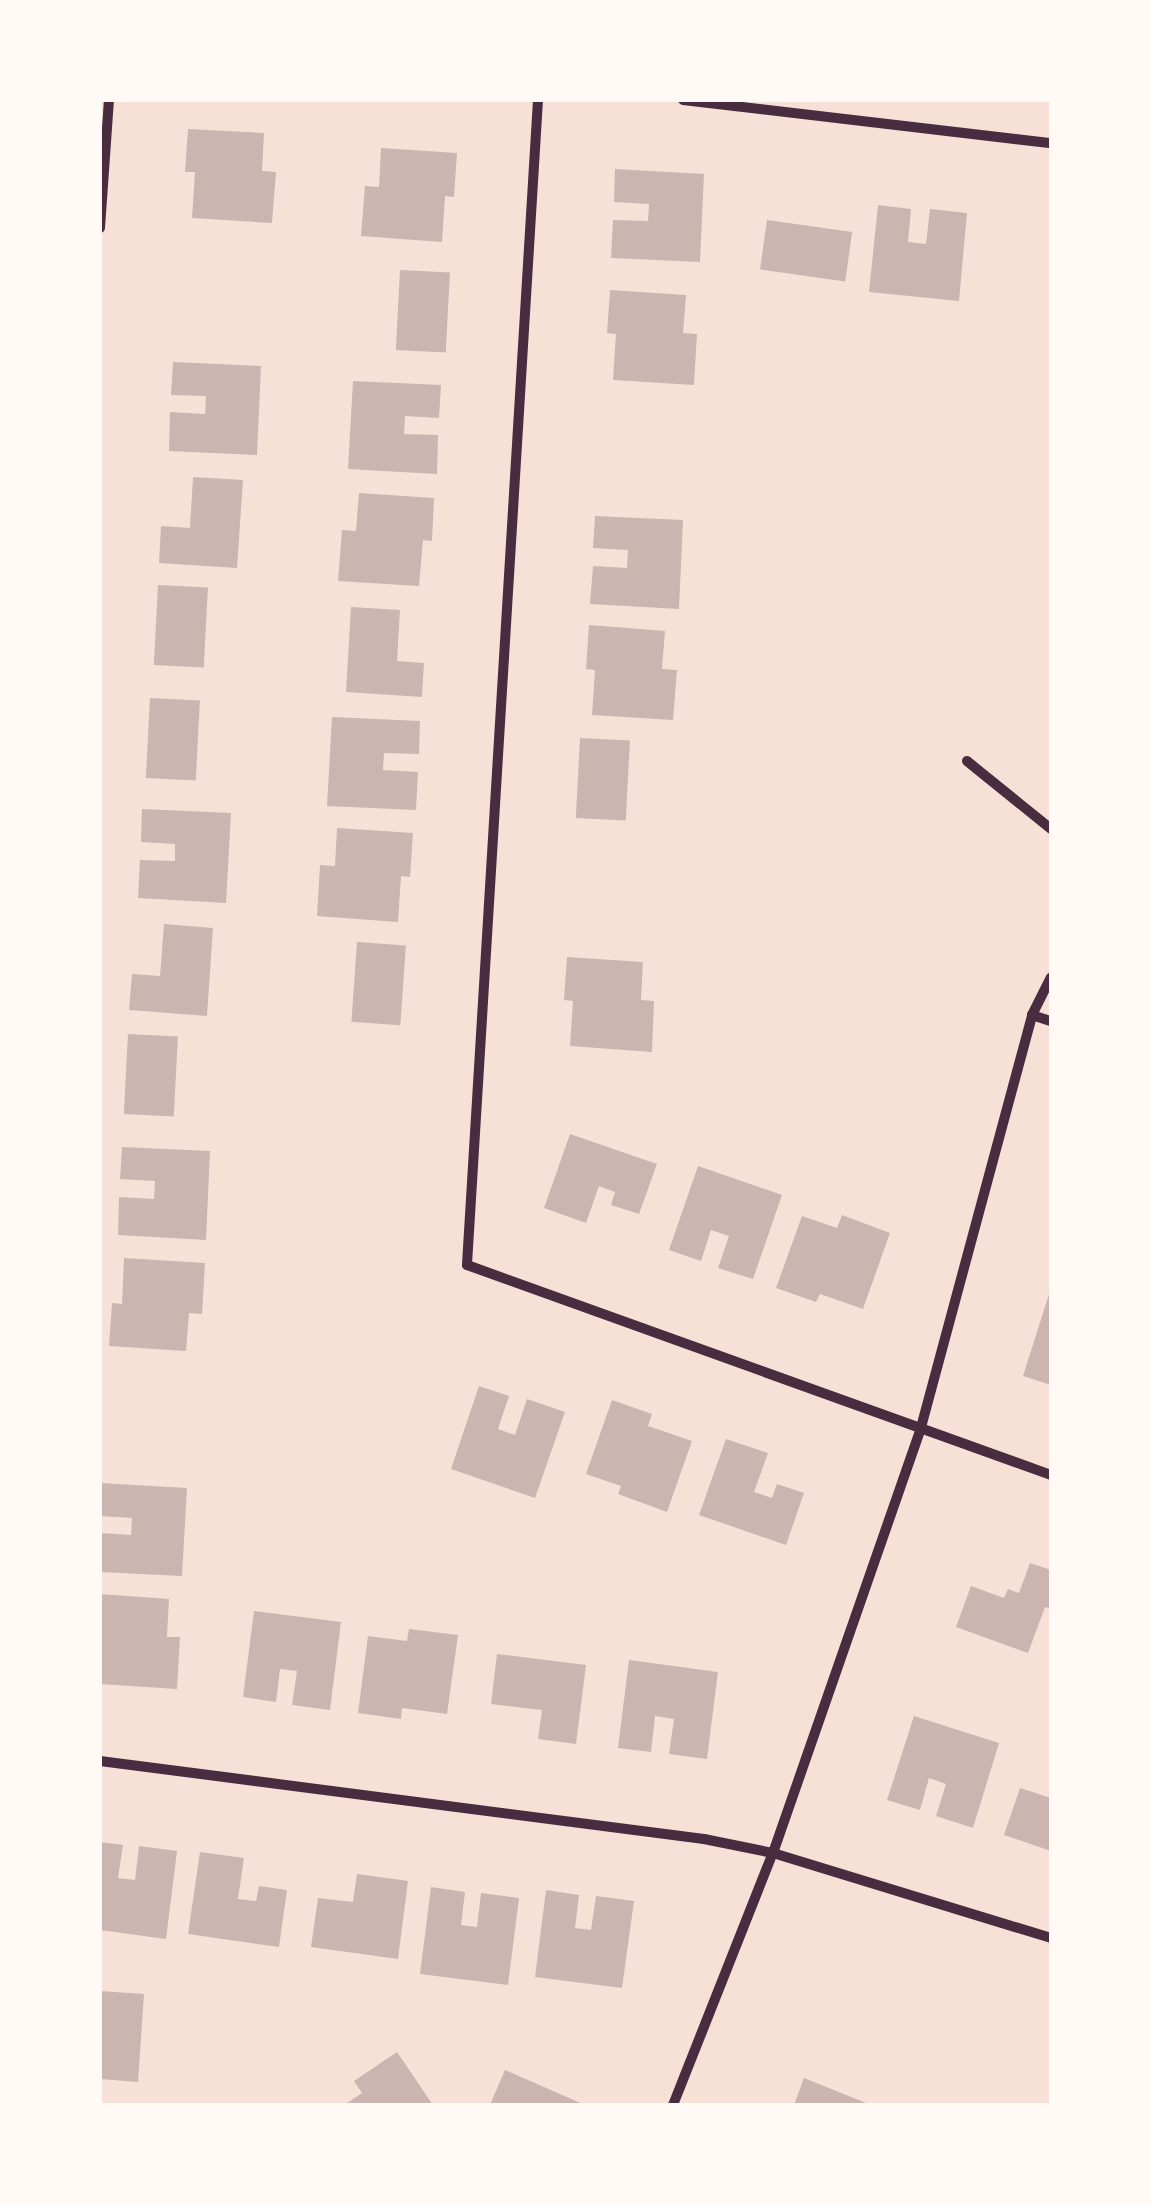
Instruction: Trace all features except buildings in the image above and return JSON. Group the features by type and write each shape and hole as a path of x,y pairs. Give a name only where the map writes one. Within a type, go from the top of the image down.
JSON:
{"street":[{"path":"100,228 109,100"},
{"path":"538,100 467,1266 1051,1475"},
{"path":"683,100 1051,143"},
{"path":"966,761 1051,828"},
{"path":"673,2105 774,1853 920,1431 1032,1015 1051,977"},
{"path":"1032,1015 1051,1021"},
{"path":"100,1761 704,1839 774,1853 1051,1938"}]}
